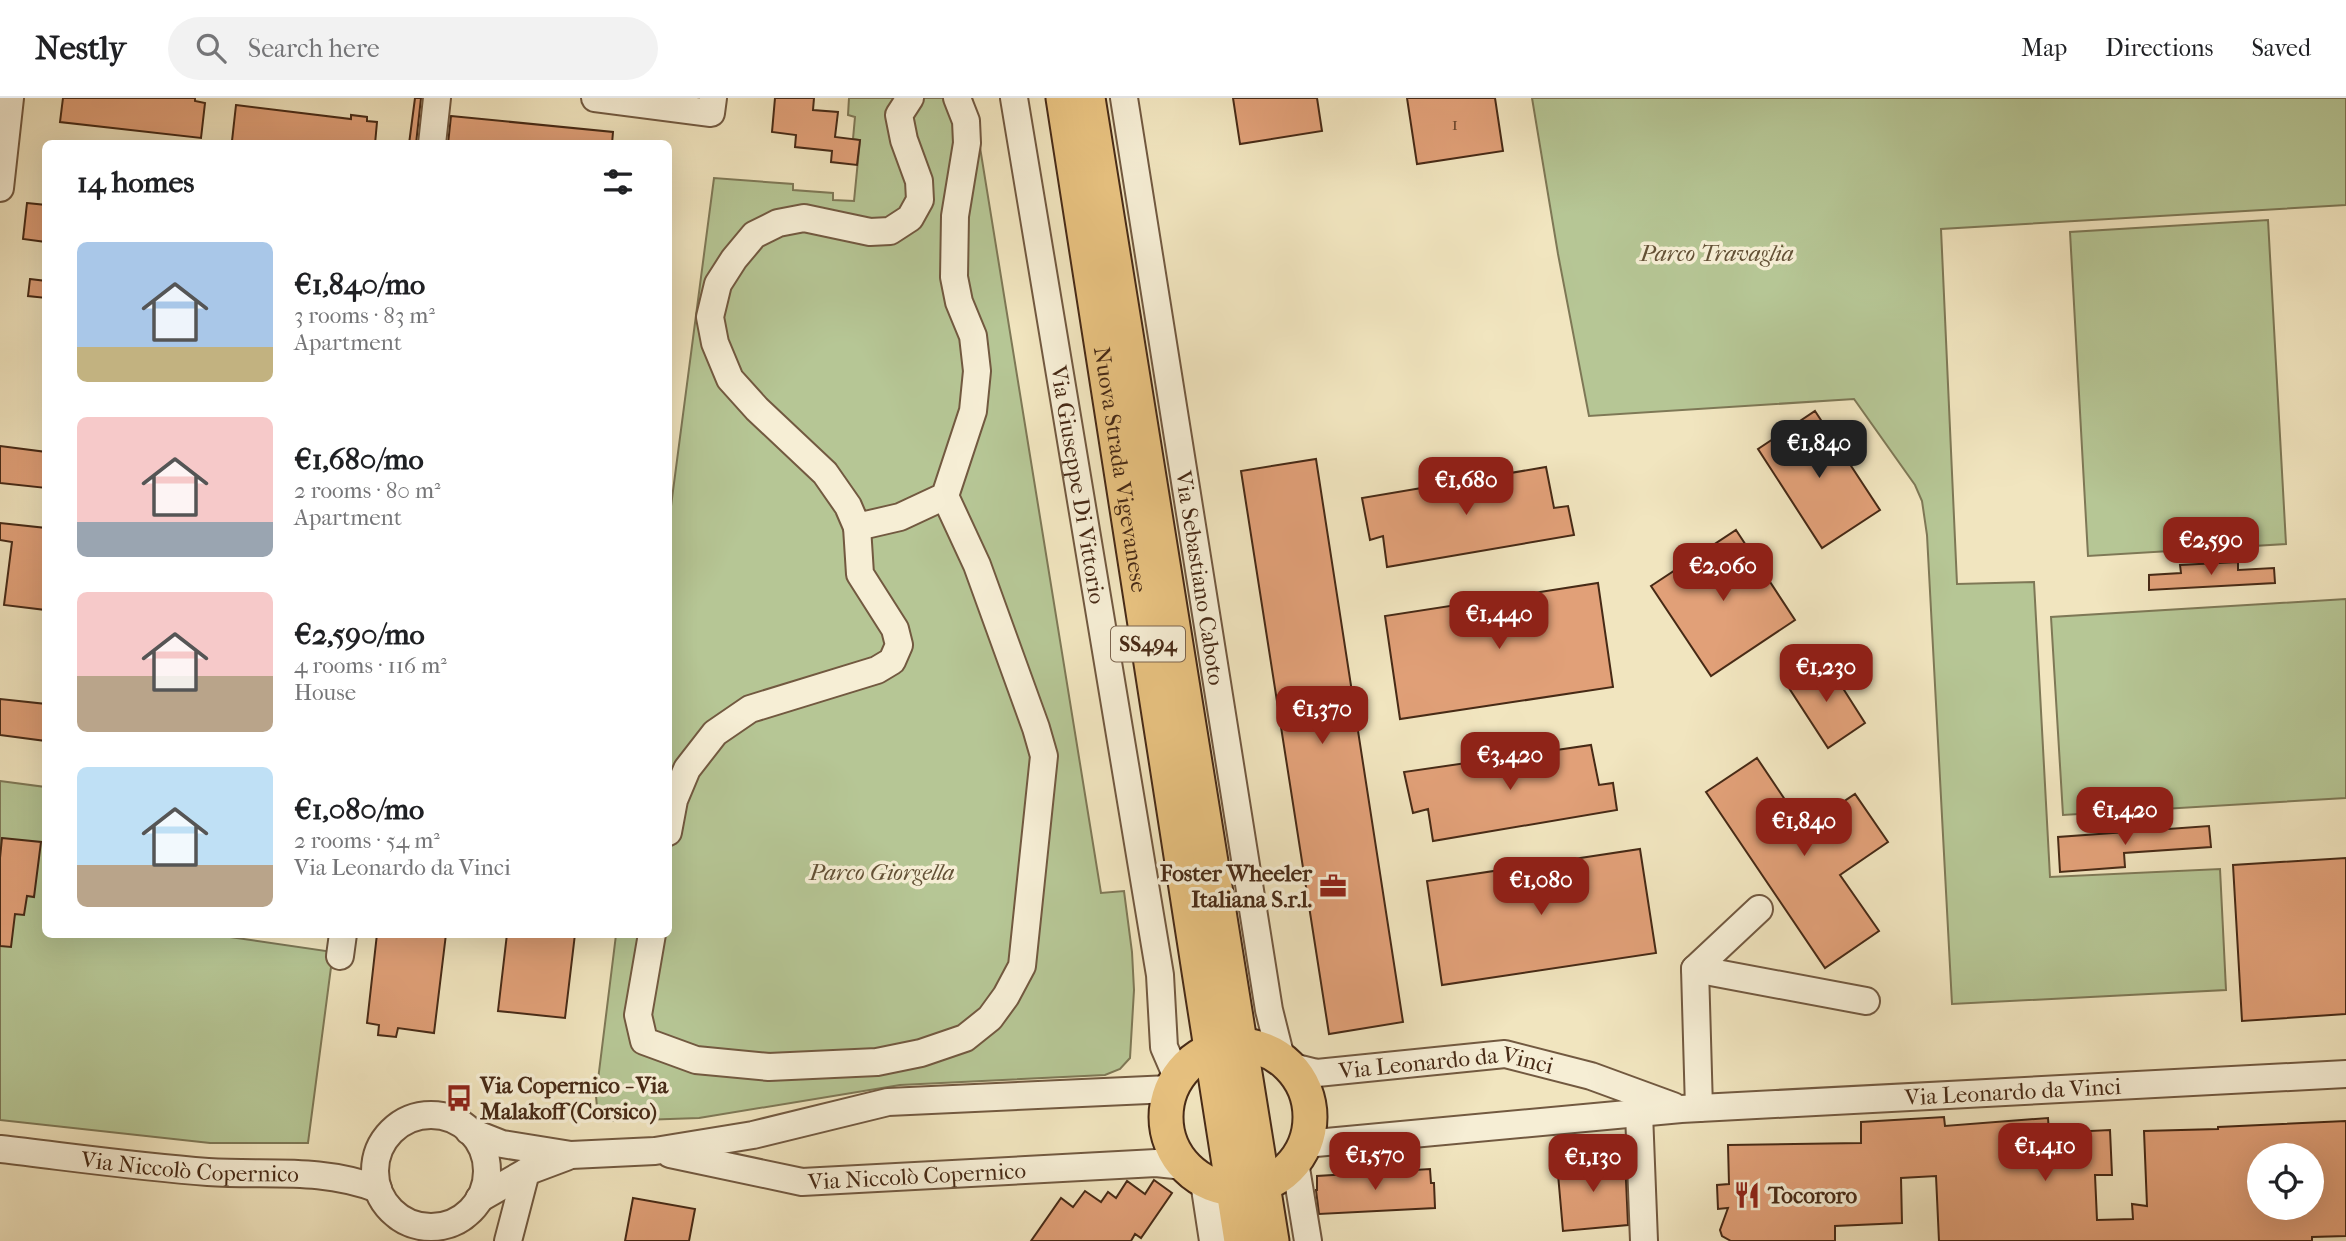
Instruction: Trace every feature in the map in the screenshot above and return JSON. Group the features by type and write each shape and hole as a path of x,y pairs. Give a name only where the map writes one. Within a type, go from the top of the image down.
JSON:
{"main road":[{"name":"Nuova Strada Vigevanese","path":"1063,98 1225,1047"},
{"name":"Nuova Strada Vigevanese","path":"1088,98 1225,1047 1221,1181 1241,1241"},
{"path":"1174,1083 1195,1059 1225,1047 1267,1050 1285,1062 1300,1079 1309,1103 1310,1122 1300,1153 1285,1172 1221,1181"},
{"name":"Nuova Strada Vigevanese","path":"1174,1083 1167,1100 1166,1127 1173,1151 1221,1181 1272,1241"}],"street":[{"path":"0,188 10,98"},
{"path":"432,140 437,98"},
{"path":"595,98 712,105"},
{"path":"672,811 687,769 715,733 750,709 877,670 892,661 899,645 895,629 860,574 858,527 848,506 825,473 730,380 715,343 710,317 718,284 734,259 754,235 778,223 804,218 870,232 890,231 910,218 920,200 919,181 904,140 899,115 910,98"},
{"path":"651,938 638,1014 644,1041 696,1060 769,1067 877,1062 921,1053 965,1038 990,1018 1023,966 1044,756 977,565 945,496 973,411 977,372 973,336 959,302 954,277 955,215 967,143 966,121 957,98"},
{"name":"Via Giuseppe Di Vittorio","path":"1014,98 1160,975 1164,1047 1174,1083"},
{"name":"Via Sebastiano Caboto","path":"1124,98 1267,996 1285,1062"},
{"path":"858,527 900,517 945,496"},
{"path":"1690,1109 1695,969 1759,909"},
{"path":"1695,969 1866,1001"},
{"name":"Via Leonardo da Vinci","path":"1285,1062 1317,1073 1506,1054 1591,1076 1690,1109"},
{"name":"Via Leonardo da Vinci","path":"1300,1153 1582,1118 1690,1109 2346,1074"},
{"path":"1582,1118 1595,1100 1596,1090 1591,1076"},
{"name":"Via Niccolò Copernico","path":"470,1131 502,1144 571,1155 655,1150 753,1135 888,1102 1174,1083"},
{"path":"1639,1113 1644,1241"},
{"path":"428,1115 453,1120 470,1131 477,1140 486,1163 484,1187 479,1199 469,1211 449,1224 432,1227 420,1234 389,1209 378,1189 376,1159 382,1145 391,1132 405,1122 428,1115"},
{"path":"314,1174 351,1161 382,1145"},
{"name":"Via Niccolò Copernico","path":"0,1149 208,1172 314,1174 355,1181 378,1189"},
{"name":"Via Niccolò Copernico","path":"655,1150 803,1182 1156,1163 1221,1181"},
{"path":"1300,1153 1308,1241"},
{"path":"479,1199 526,1171 571,1155"},
{"path":"508,1241 526,1171"},
{"path":"1213,1241 1221,1181"}],"green space":[{"name":"Parco Giorgella","path":"849,98 972,98 1101,893 1124,891 1134,990 1130,1058 1120,1069 1105,1075 900,1085 699,1118 612,1121 603,1117 597,1107 596,1096 616,938 672,938 672,498 714,178 793,184 793,190 833,193 833,200 854,201 860,140 853,139 855,117 848,115"},
{"name":"Parco Travaglia","path":"1532,98 2346,98 2346,205 1941,229 1957,584 2034,582 2050,877 2220,869 2226,990 1952,1004 1927,535 1922,501 1915,485 1854,399 1589,416"},
{"path":"2268,220 2286,544 2088,556 2070,232"},
{"path":"2346,599 2346,798 2063,815 2051,617"},
{"path":"0,781 42,787 42,938 237,938 333,952 308,1143 210,1143 0,1120"}],"building":[{"path":"63,98 195,98 195,101 205,103 201,138 60,122"},
{"path":"415,98 421,98 416,140 410,140"},
{"path":"775,98 814,98 813,110 838,112 835,137 860,140 857,165 831,162 832,151 795,147 796,135 772,132"},
{"path":"1233,98 1317,98 1322,131 1240,144"},
{"path":"1407,98 1495,98 1503,151 1417,164"},
{"path":"236,105 351,119 351,115 367,117 367,121 377,122 375,140 232,140"},
{"path":"451,116 613,132 612,140 448,140"},
{"path":"27,203 42,205 42,241 23,239"},
{"path":"30,279 42,280 42,298 28,296"},
{"path":"1815,411 1880,510 1822,548 1758,449"},
{"path":"0,446 42,451 42,488 0,483"},
{"path":"1316,459 1403,1022 1329,1034 1241,471"},
{"path":"1546,467 1554,508 1568,506 1574,535 1387,567 1383,536 1370,540 1362,498"},
{"path":"0,523 42,528 42,610 4,605 12,542 0,540"},
{"path":"1736,530 1795,620 1711,676 1651,586"},
{"path":"2238,562 2238,570 2274,568 2275,583 2149,590 2149,575 2181,573 2180,565"},
{"path":"1598,583 1613,687 1400,719 1385,616"},
{"path":"1825,660 1865,723 1828,748 1787,685"},
{"path":"0,699 42,704 42,740 0,735"},
{"path":"1591,745 1599,785 1613,783 1617,810 1433,841 1428,809 1413,813 1404,772"},
{"path":"1757,758 1804,828 1855,794 1888,842 1840,875 1879,931 1825,968 1706,792"},
{"path":"2209,826 2211,847 2124,853 2125,867 2060,872 2058,837"},
{"path":"2,838 41,842 34,897 27,896 24,915 15,914 11,947 0,946"},
{"path":"1640,849 1656,953 1442,985 1427,881"},
{"path":"2346,858 2346,1014 2242,1021 2233,865"},
{"path":"377,938 446,938 434,1033 398,1028 396,1037 378,1035 379,1025 367,1023"},
{"path":"507,938 575,938 565,1018 498,1011"},
{"path":"1944,1117 1945,1126 2048,1118 2049,1133 2110,1130 2112,1175 2095,1175 2097,1220 2133,1219 2132,1204 2147,1206 2144,1131 2346,1121 2346,1236 2312,1237 2312,1241 1939,1241 1936,1176 1901,1178 1902,1223 1835,1226 1835,1241 1731,1241 1722,1236 1720,1230 1728,1208 1718,1209 1717,1185 1729,1184 1728,1145 1861,1143 1861,1122"},
{"path":"1625,1158 1628,1225 1563,1231 1557,1163"},
{"path":"1430,1169 1431,1183 1434,1183 1435,1208 1319,1214 1317,1176"},
{"path":"1154,1180 1172,1193 1141,1238 1135,1234 1131,1241 1031,1241 1061,1198 1073,1207 1085,1191 1101,1202 1108,1192 1116,1198 1127,1181 1145,1194"},
{"path":"633,1198 695,1209 689,1241 625,1241"}],"place":[{"name":"Foster Wheeler Italiana S.r.l.","path":"1333,886"},
{"name":"Via Copernico - Via Malakoff (Corsico)","path":"459,1098"},
{"name":"Tocororo","path":"1747,1195"}]}
